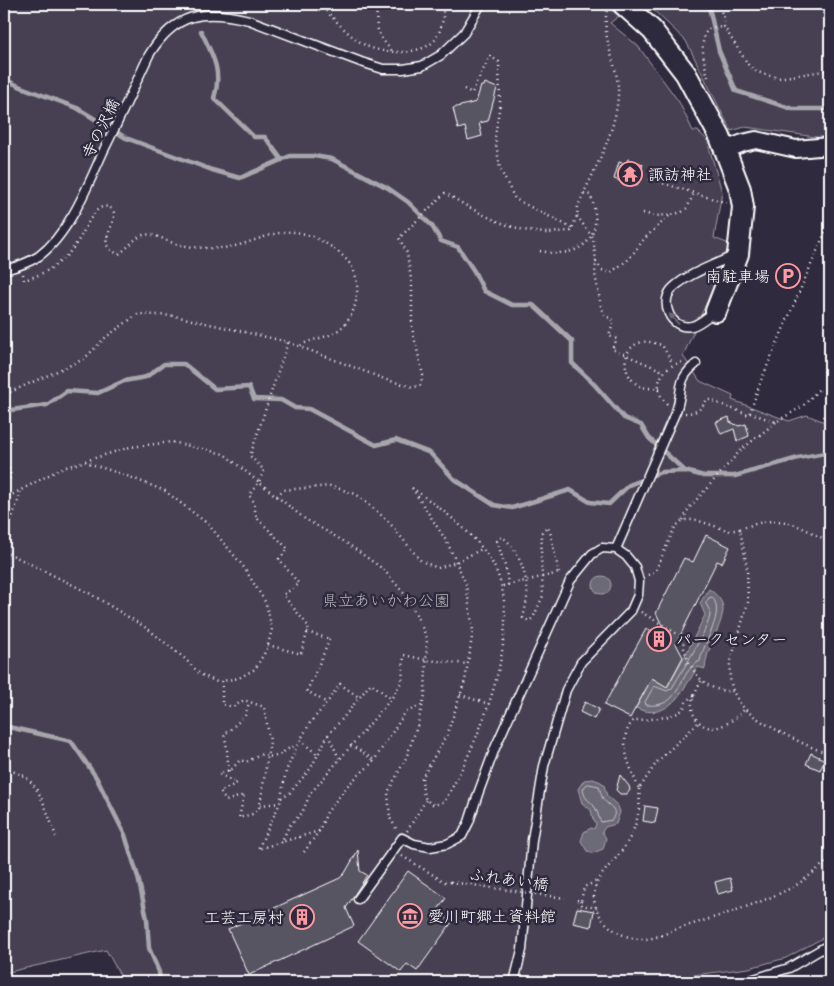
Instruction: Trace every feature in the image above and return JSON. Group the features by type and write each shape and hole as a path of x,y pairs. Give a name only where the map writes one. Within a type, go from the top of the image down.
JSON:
{"street":[{"path":"615,7 652,30 686,74 725,150 740,189 743,207 738,254 716,311"},
{"path":"725,150 743,142 756,140 796,149 830,146"}],"lane":[{"name":"寺の沢橋","path":"4,270 21,266 40,255 66,225 86,188 150,55 162,37 177,24 196,16 218,14 249,20 383,69 403,69 422,66 447,50 464,33 481,4"},
{"path":"716,311 693,326 680,326 669,314 666,302 668,294 674,287 692,276 738,254"},
{"path":"616,549 679,404 682,380 688,370 696,364"},
{"path":"358,899 402,838 414,844 430,847 447,844 462,836 469,822 494,748 570,582 592,554 602,548 616,549 626,556 634,568 639,580 638,595 631,611 581,662 566,690 544,766 532,840 522,950 514,982"},
{"path":"744,982 789,968 830,944"}],"path":[{"path":"319,4 352,37 366,46 382,52 408,52 426,47 437,38 443,22 441,4"},
{"path":"378,4 377,30 382,40 393,52"},
{"path":"715,4 724,18 724,27 749,66 756,72 778,78 830,70"},
{"path":"4,399 6,394 14,390 84,359 106,337 138,314 176,316 288,342 387,380 413,387 420,386 423,375 412,328 412,285 407,253 399,238 445,193 469,208 514,228 547,233 571,231 583,193 614,124 618,102 618,84 604,24 615,7"},
{"path":"708,80 704,62 704,36 707,30 711,28 724,27"},
{"path":"464,89 472,93 490,56 499,62 500,103 495,137 500,169 516,199 572,228"},
{"path":"649,179 743,207"},
{"path":"583,193 590,195 596,216 592,236 596,261 595,274 601,306 606,317 614,321 610,336 617,339 612,349 663,371"},
{"path":"643,213 654,216 682,212 687,208 694,193"},
{"path":"21,266 24,280 41,275 51,269 76,244 96,211 106,206 114,213 114,221 106,240 107,246 119,254 136,238 145,235 153,235 176,244 205,248 238,246 281,233 295,232 318,238 338,251 353,269 357,290 354,312 345,324 334,333 300,346"},
{"path":"596,261 602,270 610,273 629,259 644,239 670,215"},
{"path":"577,216 592,236"},
{"path":"750,413 762,378 830,221"},
{"path":"540,251 560,254 571,251 586,244 592,236"},
{"path":"268,645 301,654 308,626 284,595 299,584 279,559 288,549 256,517 254,502 249,495 259,482 264,470 250,456 288,342"},
{"path":"660,388 641,386 634,382 627,373 625,366 630,348 639,343 649,342 662,345 673,364"},
{"path":"686,361 673,364 663,371 659,381 664,401 676,411 681,413 696,412 703,408 707,399 749,415 750,413 776,422"},
{"path":"639,580 655,572 675,527 683,520 688,508 741,450 776,422 803,406 818,389 830,394"},
{"path":"4,428 7,440 4,442"},
{"path":"4,499 60,469 130,447 172,442 224,454 305,519 345,542 383,569 408,598 426,638 426,660 425,695 417,727 406,758 388,792 390,818 402,838 426,800"},
{"path":"4,449 11,477 4,484"},
{"path":"4,551 89,593 148,629 184,658 200,674 217,682 239,678 255,669 268,645 272,629 266,603 243,566 208,524 165,491 130,477 83,462"},
{"path":"277,497 283,490 330,486 356,494 387,520 421,561 438,568 456,562 482,549"},
{"path":"412,488 432,502 472,536 494,564 502,586 506,618 500,668 489,704 459,777 444,802 434,805 426,800 423,792 422,778 447,734 465,681 473,630 466,584 456,562 447,542 412,488"},
{"path":"4,534 21,493 20,490"},
{"path":"683,520 696,520 730,531 769,520 781,520 803,528 830,542"},
{"path":"508,585 506,569 497,541 502,537 507,540 516,552 526,580 528,592 523,618 529,622 544,596 542,532 547,527 550,532 559,572 570,582"},
{"path":"740,529 748,568 748,602 730,664 729,673 733,691 745,709 759,719 805,744 830,754"},
{"path":"502,586 559,572"},
{"path":"631,611 640,612 684,638 683,645 686,654 694,673 701,681 724,692 733,691"},
{"path":"307,632 330,639 307,691 328,703"},
{"path":"281,843 289,826 302,813 310,794 350,744 391,699 402,681 404,655 426,660 468,664"},
{"path":"222,681 222,704 233,707 244,700 264,706 270,741 268,756 260,806 260,808 252,814 239,818 244,795 226,801 220,792 237,783 219,774 232,769 240,760 246,762 262,754 268,756 278,756 288,748 296,746"},
{"path":"701,681 692,703 698,722 708,728 717,728 726,725 745,709"},
{"path":"281,798 289,794 311,768 328,735 371,683 391,699"},
{"path":"319,831 258,849 280,802 286,771 296,746 310,723 328,703 340,684 360,698"},
{"path":"460,695 489,704"},
{"path":"694,696 687,699 682,710 677,713 648,720 634,720 626,733 627,756 639,789 639,801 634,829 620,854 600,875 597,881 594,898 602,920 618,932 632,939 647,939 732,911 792,887 830,859"},
{"path":"228,771 226,757 228,747 224,735 245,716 249,702"},
{"path":"304,852 319,831 327,812 349,784 374,760 405,713 423,704"},
{"path":"639,789 658,762 698,722"},
{"path":"328,735 339,758"},
{"path":"300,740 318,755"},
{"path":"350,744 374,760"},
{"path":"4,770 23,775 31,781 38,792 57,839"},
{"path":"260,806 280,802"},
{"name":"ふれあい橋","path":"393,850 445,882 564,898"},
{"path":"597,881 584,887 579,901 580,905 597,908"}],"green space":[{"name":"県立あいかわ公園","path":"4,4 603,4 619,16 610,23 638,46 679,102 693,131 698,131 707,140 722,192 714,238 732,245 683,356 700,381 733,396 732,400 789,421 807,415 830,424 830,934 786,958 749,968 639,982 124,982 106,950 4,973"},
{"path":"647,4 830,4 830,139 745,127 731,131 686,41"}],"water":[{"path":"598,576 606,576 611,581 609,592 598,594 593,589 593,581"},
{"path":"709,589 721,601 723,611 708,654 705,669 698,667 680,694 666,707 658,711 636,708 652,678 668,686 705,615 700,603"},
{"path":"593,779 604,785 607,796 618,806 620,812 616,824 605,827 602,832 606,838 603,849 593,853 587,851 581,841 584,832 591,828 594,829 596,824 591,810 582,803 578,789 584,780"}],"building":[{"path":"485,83 497,88 488,121 479,123 482,136 468,140 465,127 458,129 453,108 476,102 481,86 484,86"},
{"path":"628,159 643,164 637,186 614,179 619,162 626,164"},
{"path":"729,417 730,422 739,426 746,424 749,436 737,441 734,429 721,434 716,422"},
{"name":"パークセンター","path":"706,535 730,547 722,563 717,561 676,644 683,657 667,687 652,678 630,718 604,705 646,629 670,641 656,613 684,558 693,562"},
{"path":"585,702 599,709 594,719 580,712"},
{"path":"811,753 825,760 820,770 806,764"},
{"path":"620,775 629,786 630,790 627,794 620,794 616,790"},
{"path":"645,806 658,808 655,823 643,821"},
{"name":"工芸工房村","path":"358,850 360,871 367,875 346,908 354,926 249,975 228,929 340,878 345,873"},
{"name":"愛川町郷土資料館","path":"408,871 446,898 437,911 452,922 417,971 407,964 401,972 358,941"},
{"path":"730,878 733,890 718,894 715,882"},
{"path":"577,908 594,911 591,927 573,923"}],"waterway":[{"path":"697,4 709,7 719,51 736,91 793,109 830,109"},
{"path":"201,31 217,71 214,98 254,137 265,137 282,160"},
{"path":"4,79 77,108 126,138 212,170 240,178 290,156 314,156 332,159 388,188 408,202 432,226 441,241 458,247 474,271 484,291 512,305 533,305 572,341 572,363 593,383 624,418 641,425 649,438 685,471"},
{"path":"4,411 47,405 67,391 98,393 124,381 146,377 164,364 184,364 215,389 249,387 254,399 281,400 295,408 309,409 376,445 396,440 430,453 454,479 494,505 512,508 570,490 590,502 609,504 629,485 661,472 685,471 704,476 735,476 798,458 825,453 830,456"},
{"path":"4,726 71,741 96,777 125,835 138,877 147,919 149,948 159,972 160,982"}],"place":[{"name":"諏訪神社","path":"630,174"},
{"name":"南駐車場","path":"788,276"},
{"name":"パークセンター","path":"659,639"},
{"name":"愛川町郷土資料館","path":"410,916"},
{"name":"工芸工房村","path":"302,917"}]}
